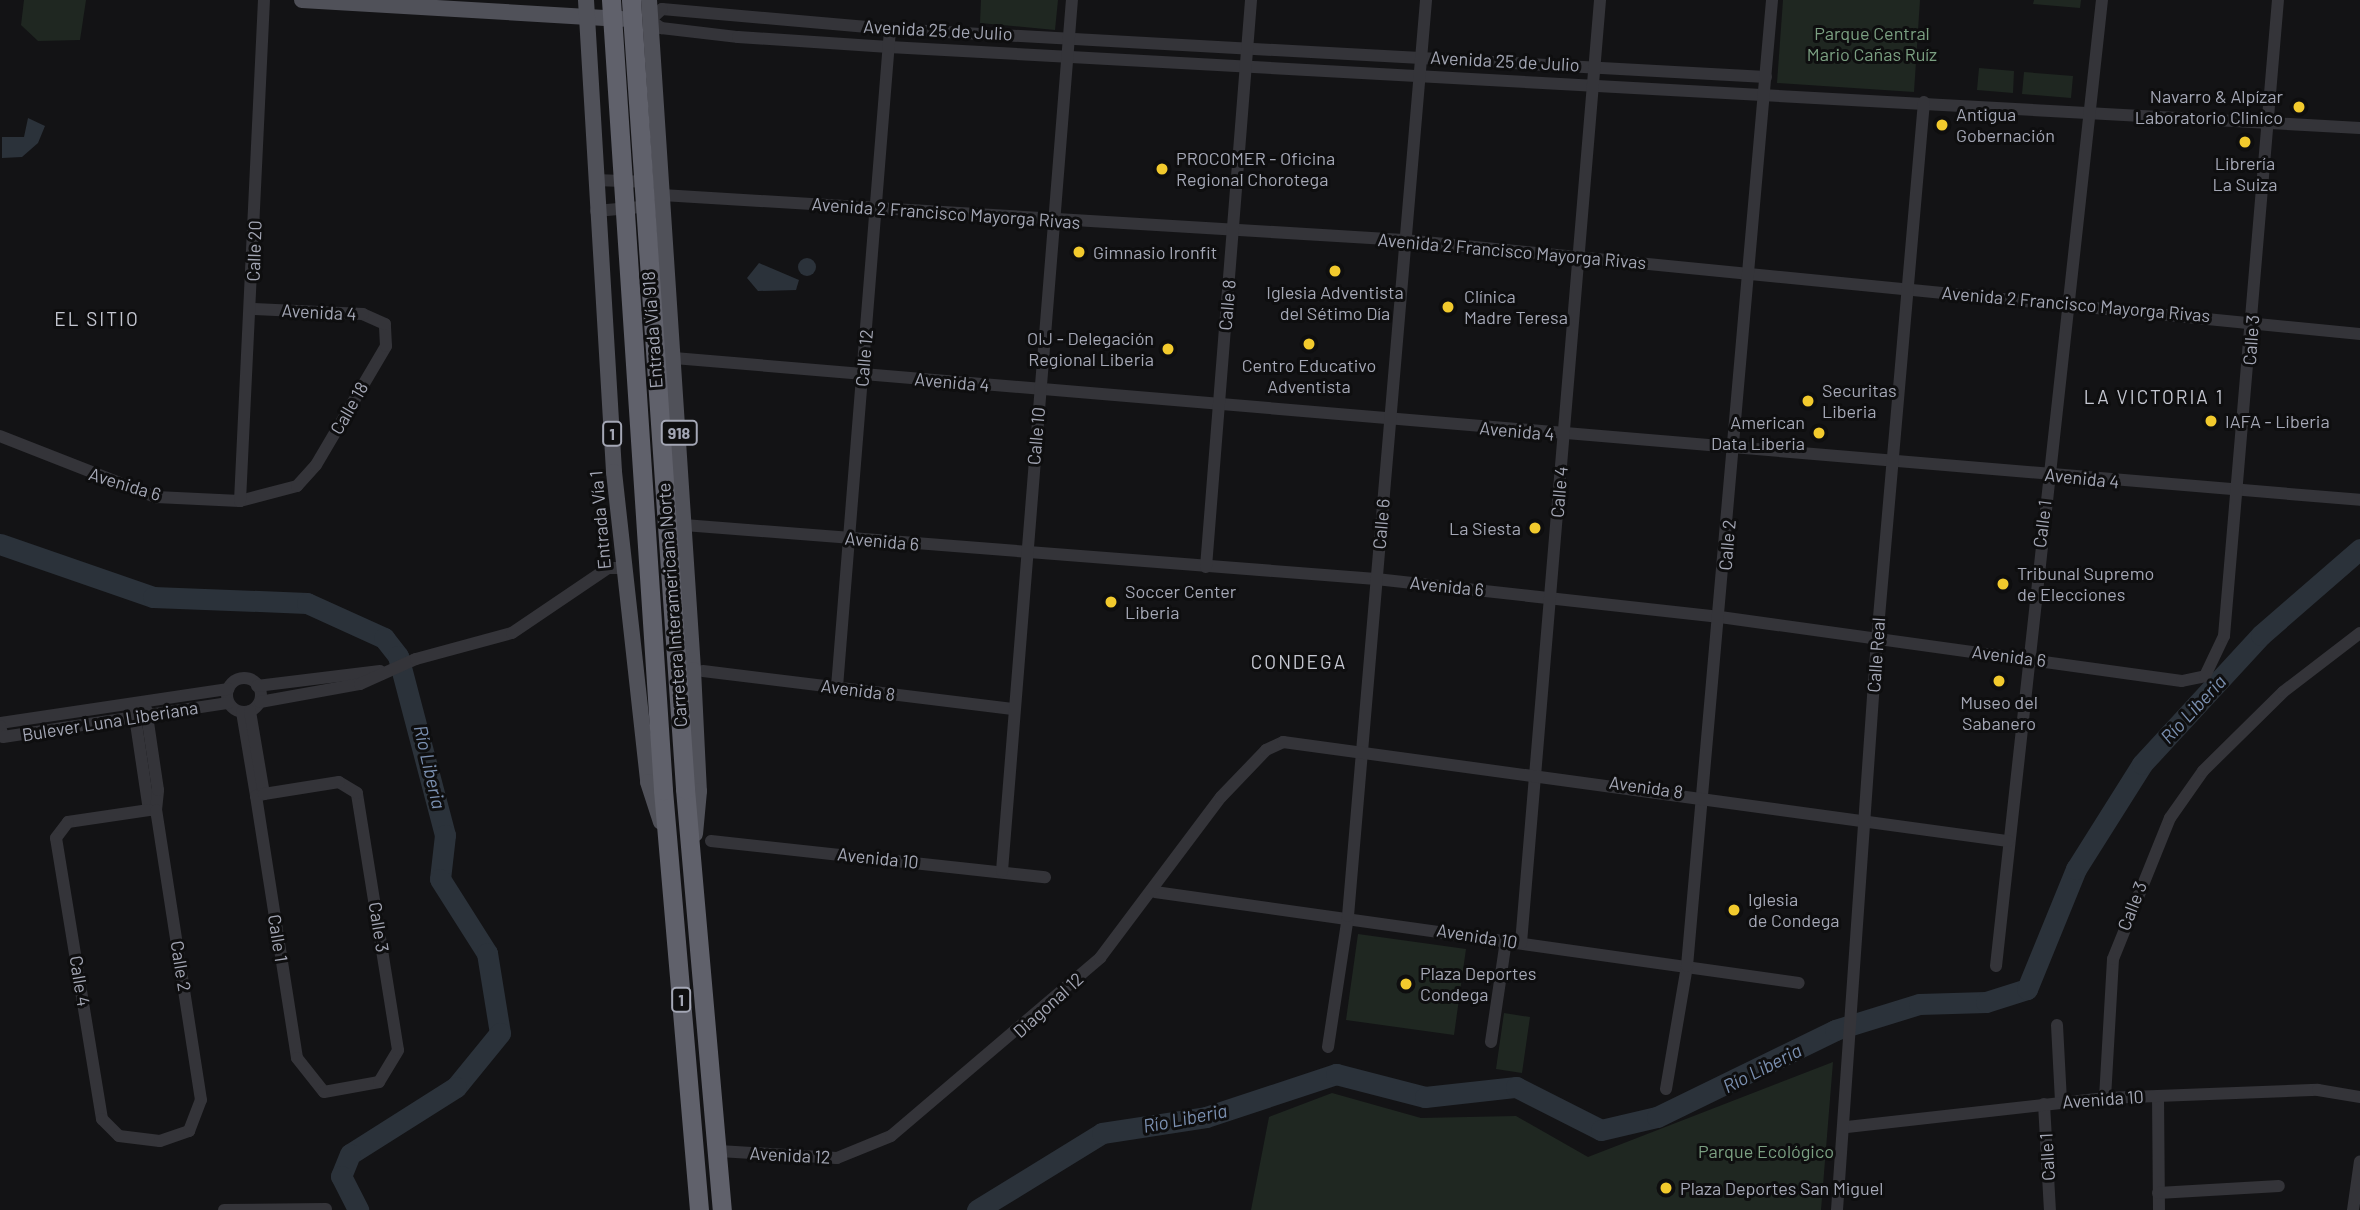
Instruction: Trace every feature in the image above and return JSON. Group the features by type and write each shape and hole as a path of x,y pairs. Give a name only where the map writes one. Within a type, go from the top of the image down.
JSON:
{"highway":[{"name":"Carretera Interamericana Norte","path":"611,0 663,790 699,1210"},
{"name":"Carretera Interamericana Norte","path":"631,0 685,789 702,844 722,1210"}],"main road":[{"name":"Avenida 25 de Julio","path":"302,0 587,19 650,20"},
{"name":"Entrada Vía 1","path":"586,0 596,211 624,568 648,782 668,845"},
{"path":"649,0 650,20"},
{"name":"Entrada Vía 918","path":"650,20 674,358 702,844"}],"street":[{"name":"Calle 20","path":"240,501 252,309 264,0"},
{"name":"Calle 10","path":"1002,871 1072,0"},
{"name":"Calle 8","path":"1206,567 1251,0"},
{"name":"Calle 6","path":"1328,1047 1348,916 1426,0"},
{"name":"Calle 4","path":"1521,943 1578,257 1597,67 1600,0"},
{"name":"Calle 2","path":"1667,1089 1687,966 1735,450 1772,0"},
{"name":"Calle 1","path":"1996,966 2026,658 2102,0"},
{"name":"Calle 3","path":"2205,676 2224,636 2239,494 2278,0"},
{"name":"Avenida 25 de Julio","path":"1766,78 890,29 662,9 650,20 661,28 737,37 889,47 2090,111 2360,128"},
{"name":"Calle 12","path":"837,687 862,374 879,209 890,29"},
{"name":"Calle Real","path":"1837,1210 1847,1127 1863,820 1877,640 1924,102"},
{"path":"595,180 649,180 662,195 652,206 596,211"},
{"name":"Avenida 2 Francisco Mayorga Rivas","path":"662,195 1054,222 1233,229 1404,240 2252,321 2360,334"},
{"name":"Avenida 4","path":"252,309 363,314 385,324"},
{"name":"Calle 18","path":"297,486 316,465 386,346 385,324"},
{"name":"Avenida 4","path":"674,358 1735,450 1892,461 2239,494 2360,500"},
{"name":"Avenida 6","path":"0,436 156,497 240,501 297,486"},
{"name":"Avenida 6","path":"684,525 1026,555 1376,579 1720,617 2182,681 2205,676"},
{"path":"228,696 251,708 360,684 384,670 416,659 512,633 608,568 624,568"},
{"name":"Calle 3","path":"2105,1098 2113,959 2170,818 2203,771 2283,692 2360,633"},
{"name":"Bulever Luna Liberiana","path":"228,696 139,701 0,724 3,737 141,716 228,696 243,678 257,685 384,670"},
{"name":"Avenida 8","path":"704,671 1013,709"},
{"path":"251,708 257,685"},
{"name":"Calle 2","path":"109,1130 160,1141 180,1136 195,1122 201,1100 152,810 139,701"},
{"name":"Calle 1","path":"251,708 260,795 297,1058 307,1078"},
{"name":"Avenida 8","path":"1155,892 1221,797 1266,750 1283,742 1535,772 2008,841"},
{"name":"Calle 3","path":"260,795 339,782 352,788 398,1050 393,1068 379,1082 357,1090 324,1092 307,1078"},
{"name":"Calle 4","path":"109,1130 58,831 68,822 152,810"},
{"name":"Avenida 10","path":"702,844 1045,877"},
{"name":"Avenida 10","path":"1155,892 1348,916 1799,984"},
{"name":"Diagonal 12","path":"928,1102 1046,1010 1155,892"},
{"path":"1490,1042 1506,941"},
{"path":"2057,1026 2061,1102"},
{"name":"Avenida 10","path":"1847,1127 2105,1098 2318,1090 2360,1097"},
{"path":"2158,1096 2159,1210"},
{"name":"Avenida 12","path":"719,1151 837,1158 891,1136 928,1102"},
{"name":"Calle 1","path":"2045,1104 2050,1210"},
{"path":"2353,1210 2360,1161"},
{"path":"2158,1193 2280,1186"},
{"path":"224,1210 326,1209"}],"green space":[{"path":"24,0 86,0 80,40 38,41 21,25"},
{"path":"981,0 1058,0 1055,30 980,23"},
{"name":"Parque Central Mario Cañas Ruíz","path":"1783,0 1920,0 1914,92 1777,83"},
{"path":"2034,0 2081,0 2080,8 2033,4"},
{"path":"1979,68 2014,71 2013,93 1977,90"},
{"path":"2024,72 2073,76 2071,98 2022,94"},
{"name":"Plaza Deportes Condega","path":"1358,934 1466,949 1454,1035 1346,1020"},
{"path":"1504,1013 1530,1017 1522,1073 1496,1069"},
{"name":"Parque Ecológico","path":"1833,1062 1821,1210 1251,1210 1269,1117 1332,1093 1421,1118 1516,1116 1588,1157"}],"shaded area":[{"path":"28,118 45,126 38,143 22,157 2,158 2,137 24,137"},
{"path":"807,258 813,261 816,267 813,273 807,276 801,273 798,267 801,261"},
{"path":"759,263 799,280 796,290 758,291 747,278"}],"waterway":[{"name":"Río Liberia","path":"0,544 153,597 307,603 384,638 398,656 445,835 440,879 487,953 500,1033 456,1087 350,1154 341,1176 358,1210"},
{"name":"Río Liberia","path":"977,1210 1102,1133 1206,1117 1336,1074 1425,1097 1516,1087 1601,1130 1657,1117 1835,1030 1919,1004 1986,1002 2027,989 2076,869 2142,764 2261,635 2360,549"}],"place":[{"name":"Navarro & Alpízar Laboratorio Clinico","path":"2299,107"},
{"name":"Antigua Gobernación","path":"1942,125"},
{"name":"Librería La Suiza","path":"2245,142"},
{"name":"PROCOMER - Oficina Regional Chorotega","path":"1162,169"},
{"name":"Gimnasio Ironfit","path":"1079,252"},
{"name":"Iglesia Adventista del Sétimo Día","path":"1335,271"},
{"name":"Clínica Madre Teresa","path":"1448,307"},
{"name":"Centro Educativo Adventista","path":"1309,344"},
{"name":"OIJ - Delegación Regional Liberia","path":"1168,349"},
{"name":"Securitas Liberia","path":"1808,401"},
{"name":"IAFA - Liberia","path":"2211,421"},
{"name":"American Data Liberia","path":"1819,433"},
{"name":"La Siesta","path":"1535,528"},
{"name":"Tribunal Supremo de Elecciones","path":"2003,584"},
{"name":"Soccer Center Liberia","path":"1111,602"},
{"name":"Museo del Sabanero","path":"1999,681"},
{"name":"Iglesia de Condega","path":"1734,910"},
{"name":"Plaza Deportes Condega","path":"1406,984"},
{"name":"Plaza Deportes San Miguel","path":"1666,1188"}],"district":[{"name":"EL SITIO","path":"97,319"},
{"name":"LA VICTORIA 1","path":"2154,397"},
{"name":"CONDEGA","path":"1299,662"}]}
